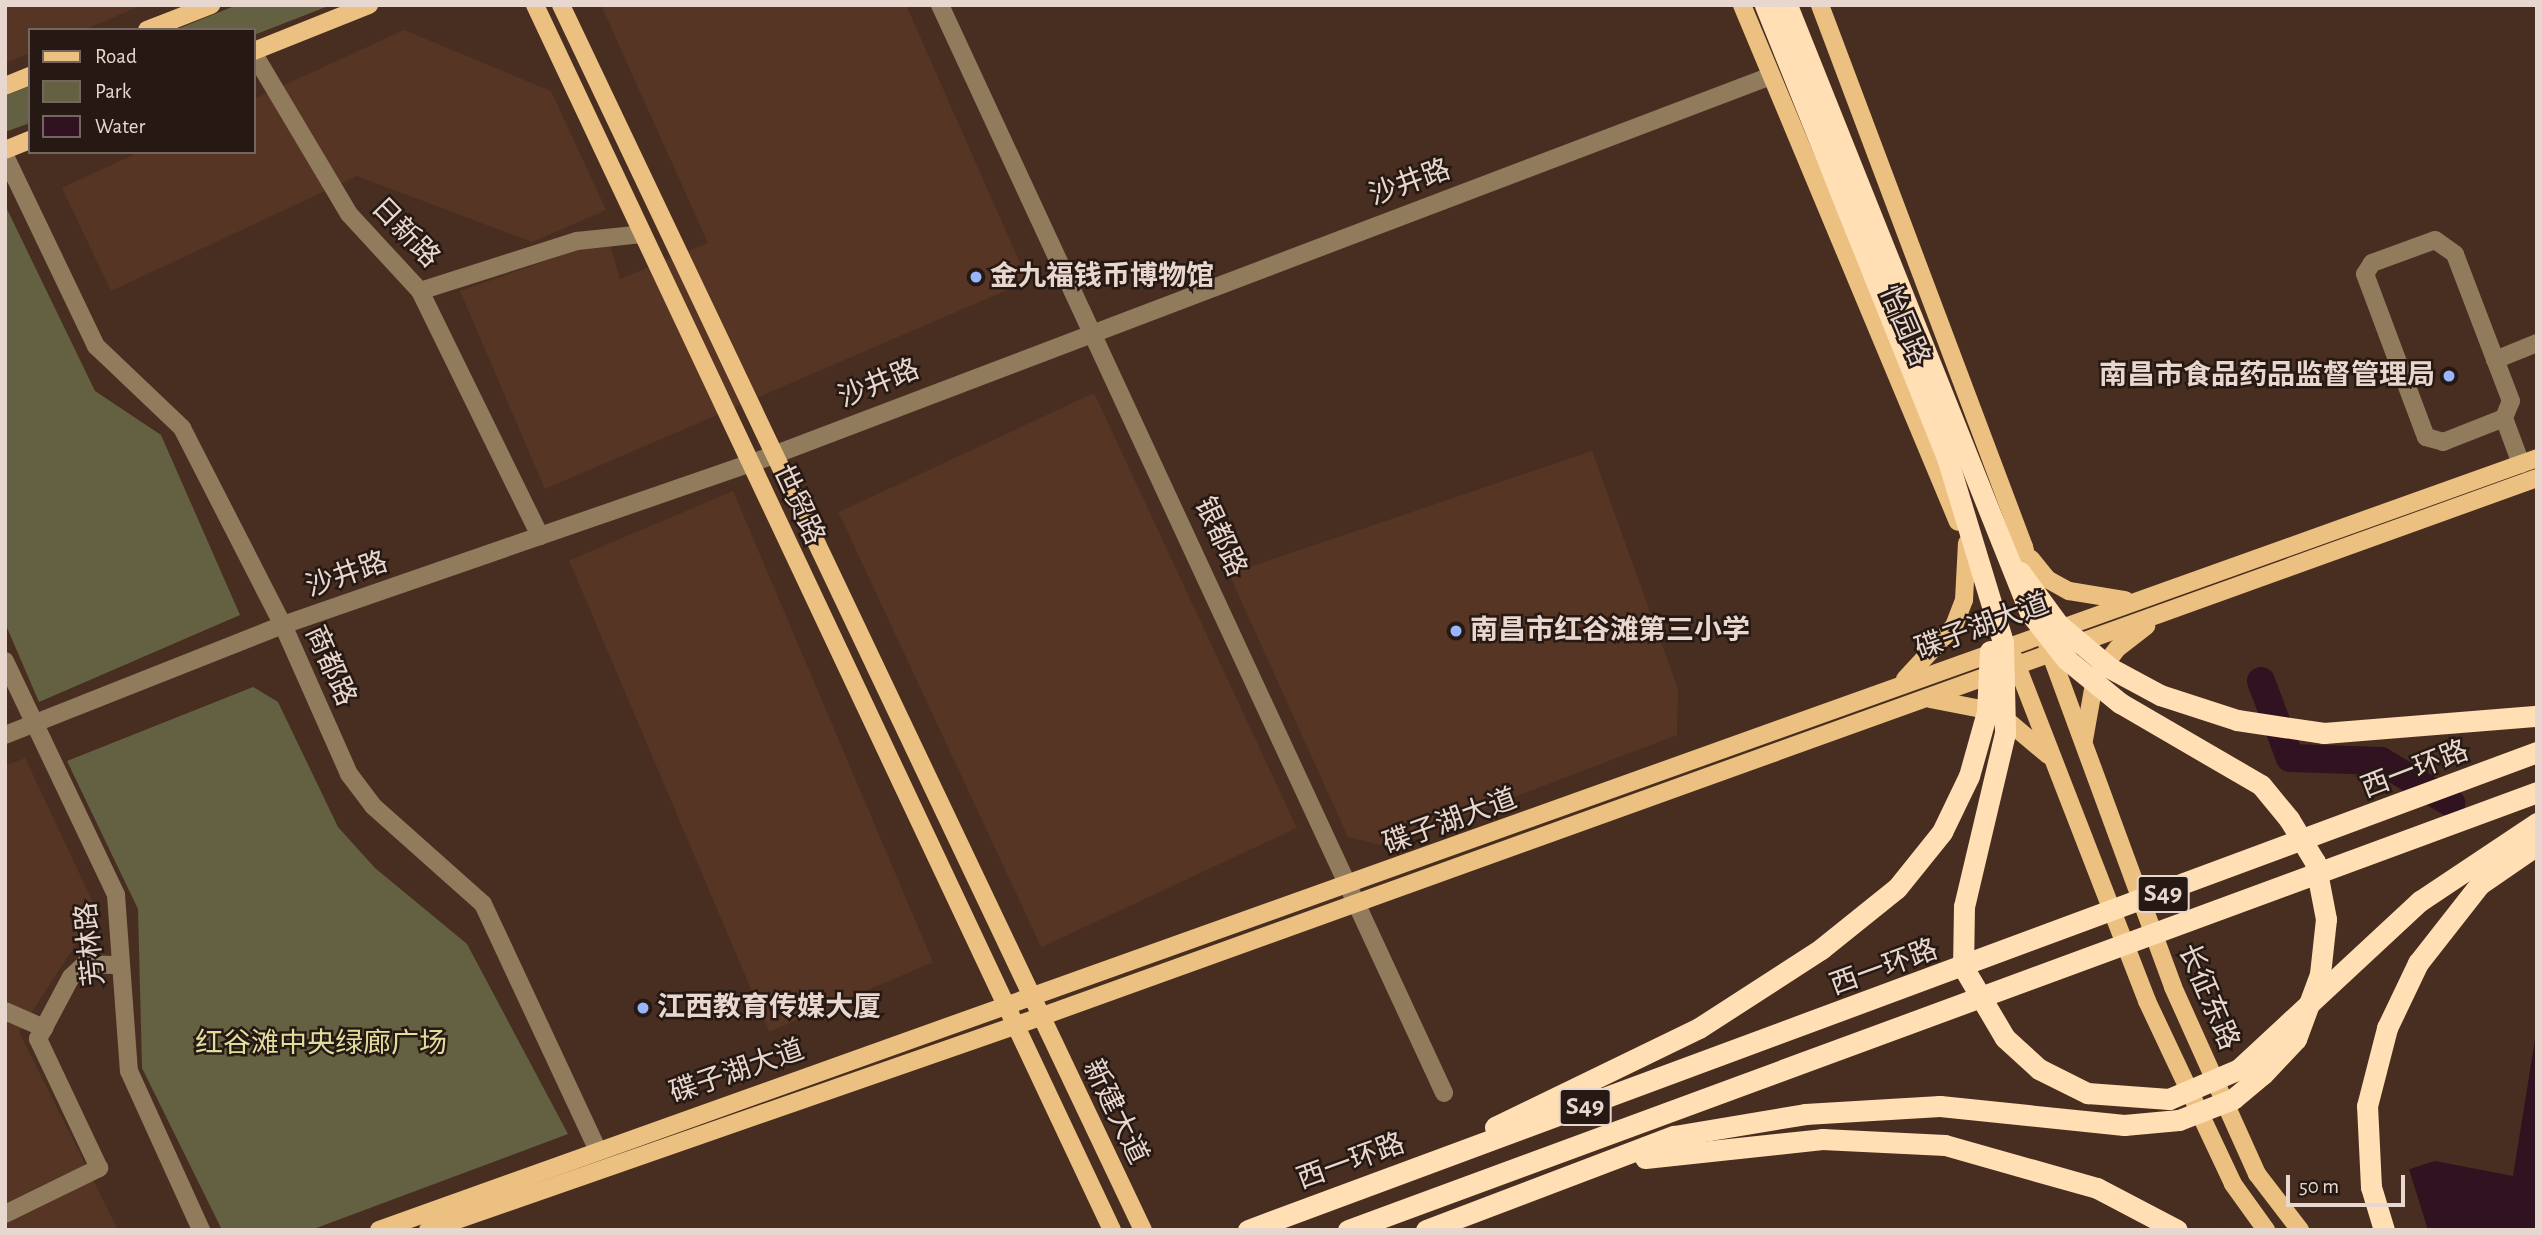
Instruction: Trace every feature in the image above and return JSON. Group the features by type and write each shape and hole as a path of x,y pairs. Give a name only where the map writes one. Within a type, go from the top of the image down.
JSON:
{"highway":[{"path":"1765,5 1948,461 2003,642 2005,733 1964,906 1963,967 2005,1038 2039,1069 2087,1093 2169,1100 2239,1069 2420,901 2537,823"},
{"path":"1426,1230 1602,1167 1674,1136 1805,1114 1940,1106 2124,1125 2179,1120 2233,1099 2297,1039 2320,974 2326,919 2315,862 2261,785 2120,703 2066,659 2030,613 1970,472 1787,5"},
{"path":"1390,1178 1699,1028 1843,932 1897,888 1942,832 1969,776 1987,712 1991,644 1948,461"},
{"path":"1970,472 2015,565 2058,624 2110,668 2160,695 2237,720 2324,733 2537,716"},
{"name":"西一环路","path":"1248,1230 2537,752"},
{"name":"S49","path":"1348,1230 2537,792"},
{"path":"2384,1230 2371,1186 2367,1106 2387,1028 2418,963 2480,884 2537,845"},
{"path":"1602,1167 1686,1150 1822,1139 1945,1145 2096,1188 2177,1230"}],"main road":[{"path":"152,28 211,5"},
{"path":"256,51 369,5"},
{"name":"世贸路","path":"535,5 1014,1026"},
{"name":"世贸路","path":"561,5 771,456 1040,1017"},
{"name":"怡园路","path":"1742,5 2017,667"},
{"name":"怡园路","path":"1820,5 2024,547 2049,654"},
{"path":"5,86 28,77"},
{"path":"5,150 28,141"},
{"name":"碟子湖大道","path":"428,1230 1040,1017 1898,685 2529,461"},
{"name":"碟子湖大道","path":"379,1230 597,1149 1030,996 1355,893 1916,699 2017,667 2537,478"},
{"path":"1898,685 1954,626 1964,600 1967,543"},
{"path":"2024,547 2046,579 2069,590 2104,600 2143,599"},
{"path":"2084,747 2095,678 2118,648 2172,610"},
{"name":"长征东路","path":"2049,654 2173,987 2257,1174 2300,1230"},
{"name":"长征东路","path":"2017,667 2147,1001 2233,1184 2266,1230"},
{"path":"1916,699 1947,699 1997,712 2053,759"},
{"name":"新建大道","path":"1040,1017 1143,1230"},
{"name":"新建大道","path":"1014,1026 1112,1230"}],"street":[{"name":"银都路","path":"940,5 1094,328 1355,893 1444,1093"},
{"name":"日新路","path":"256,55 349,214 420,291 577,241 642,234"},
{"name":"沙井路","path":"5,735 283,625 771,456 1094,328 1771,76"},
{"name":"商都路","path":"5,156 96,346 182,428 283,625 349,774 373,806 483,904 597,1149"},
{"path":"2435,240 2446,244 2511,401 2504,418 2443,442 2426,437 2365,274 2372,263 2435,240"},
{"path":"420,291 540,536"},
{"path":"2495,360 2537,343"},
{"path":"2504,418 2529,461"},
{"name":"芳林路","path":"5,661 33,725 116,895 129,1071 201,1230"},
{"path":"5,1214 99,1168 38,1039 71,977 85,964 121,965"},
{"path":"5,1011 44,1028"}],"shaded area":[{"path":"5,5 142,5 89,28 28,28 28,54 5,63"},
{"path":"601,5 906,5 1028,281 545,489 460,291 608,239 620,279 708,243"},
{"path":"404,30 551,91 606,210 532,242 357,176 111,291 62,188 135,154 256,154 256,98"},
{"path":"1094,393 1297,828 1041,947 838,512"},
{"name":"南昌市红谷滩第三小学","path":"1592,451 1678,689 1677,735 1385,846 1348,837 1229,574"},
{"path":"733,491 933,962 769,1032 569,561"},
{"path":"25,758 97,911 19,1032 118,1230 5,1230 5,766"}],"green space":[{"path":"237,5 331,5 256,34 256,28 180,28"},
{"path":"28,87 28,124 5,132 5,96"},
{"path":"5,205 95,391 161,435 240,615 39,702 5,623"},
{"name":"红谷滩中央绿廊广场","path":"253,687 278,702 338,827 375,868 467,944 568,1134 311,1230 222,1230 142,1068 138,909 67,761"}],"water":[{"path":"2537,1027 2537,1230 2218,1230 2435,1161 2513,1176"}],"pier":[{"path":"2441,766 2537,818 2537,884 2482,933 2424,925"},
{"path":"2408,1166 2428,1230 2215,1230 2240,1215"}],"waterway":[{"path":"2261,681 2290,758 2381,761 2451,803"}],"place":[{"name":"金九福钱币博物馆","path":"976,277"},
{"name":"南昌市食品药品监督管理局","path":"2449,376"},
{"name":"南昌市红谷滩第三小学","path":"1456,631"},
{"name":"江西教育传媒大厦","path":"643,1008"}]}
